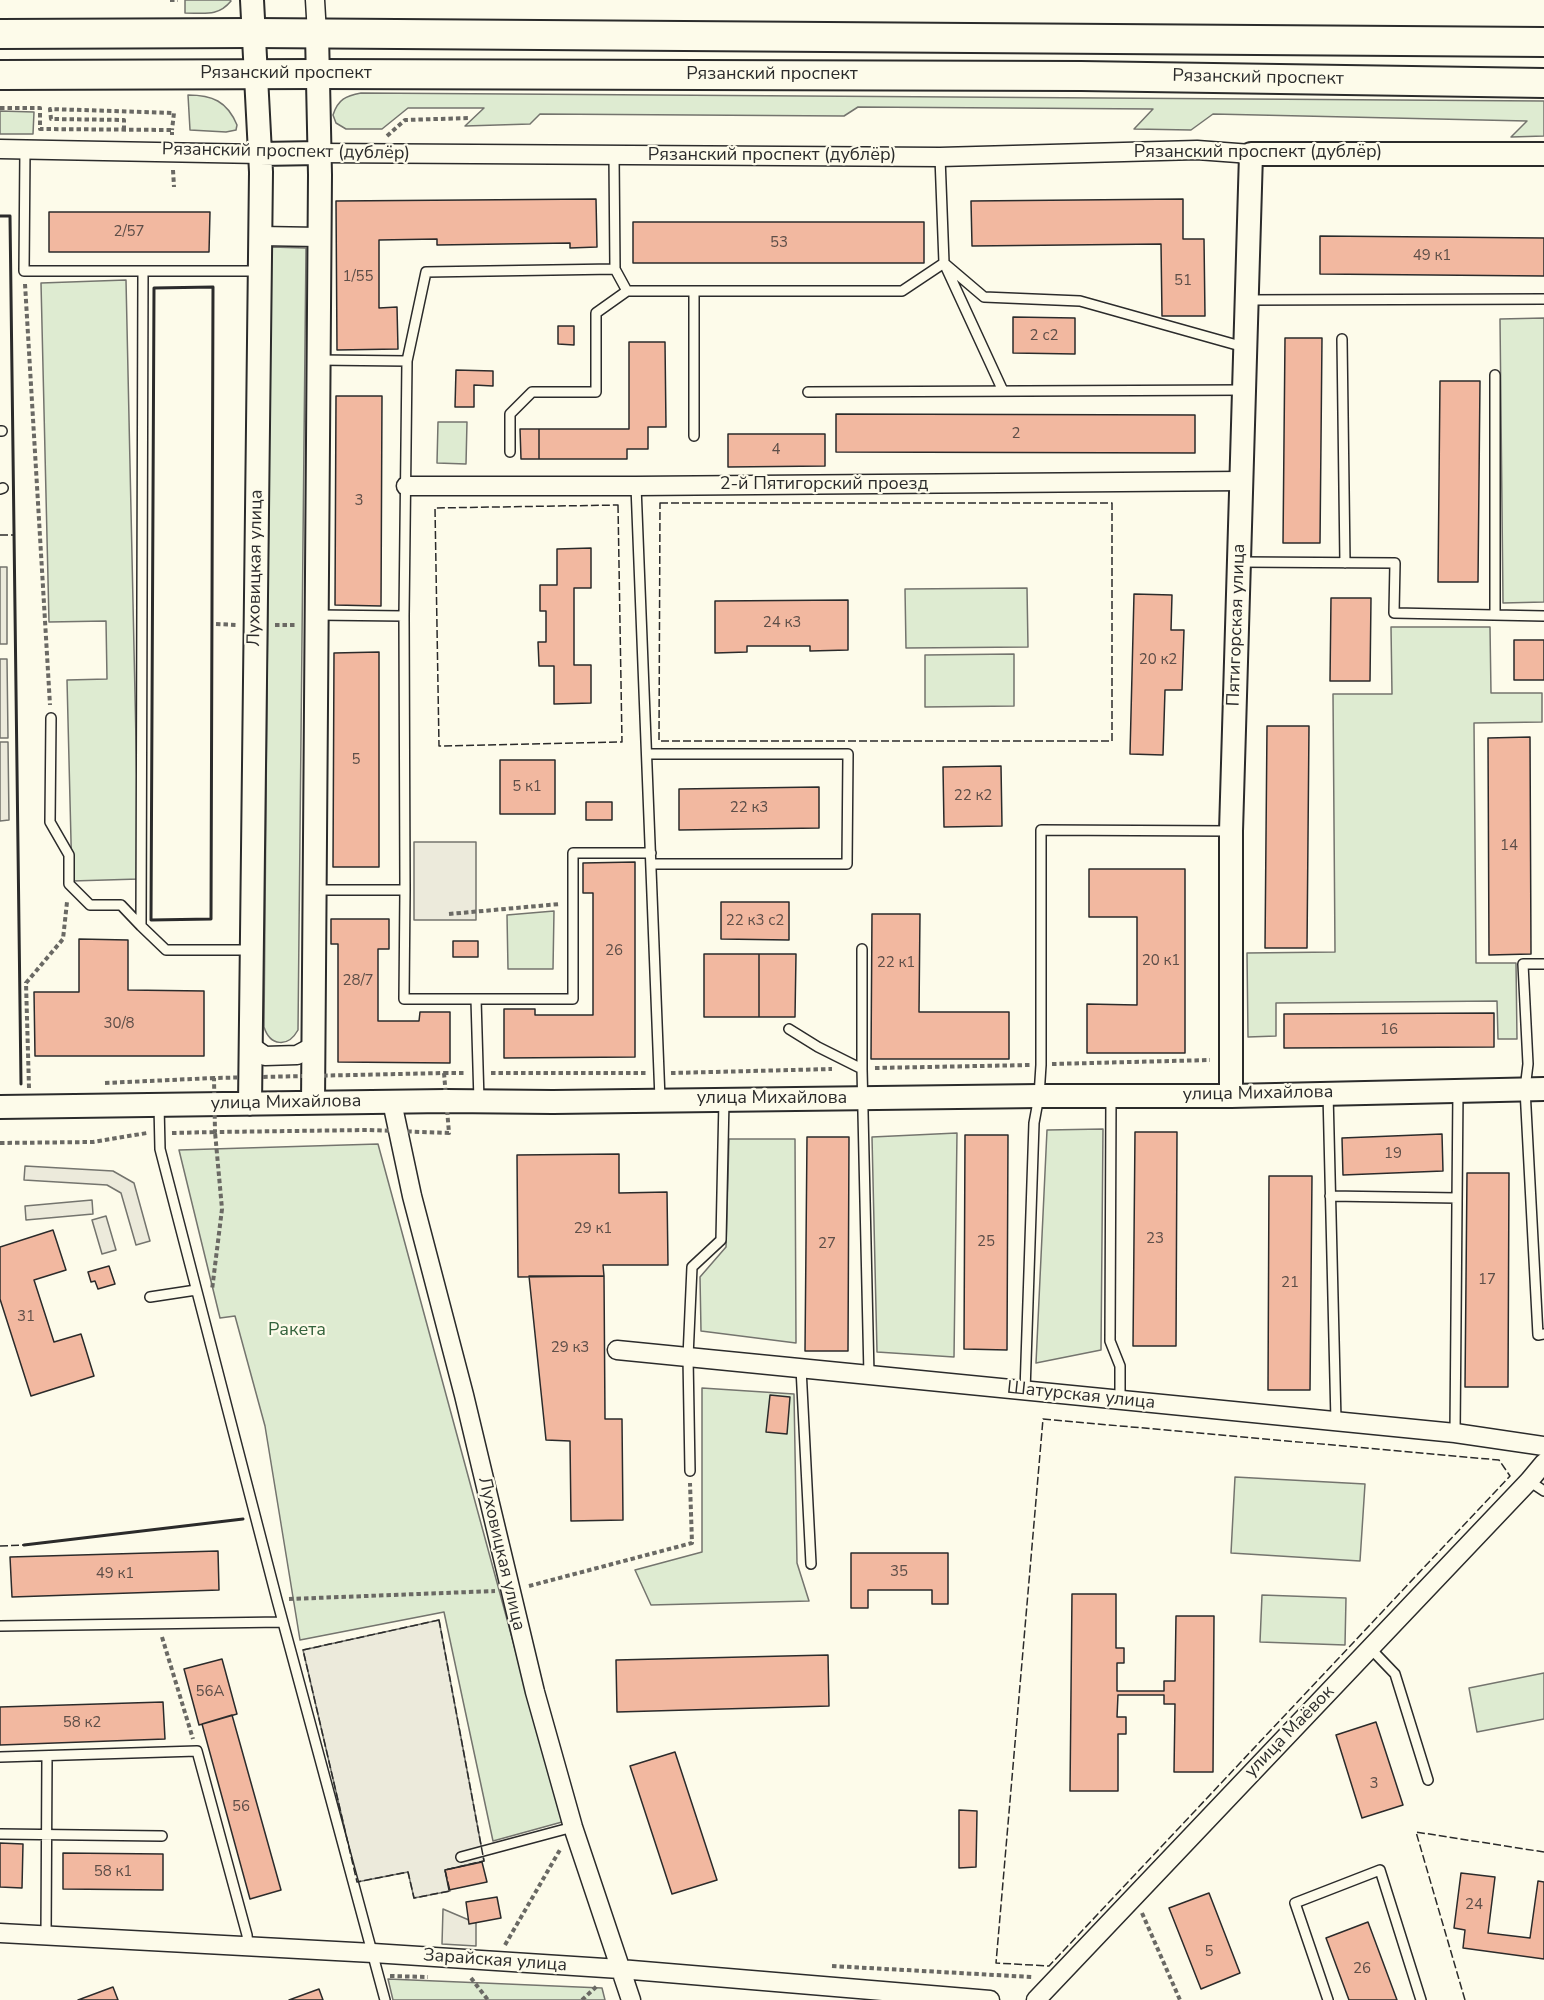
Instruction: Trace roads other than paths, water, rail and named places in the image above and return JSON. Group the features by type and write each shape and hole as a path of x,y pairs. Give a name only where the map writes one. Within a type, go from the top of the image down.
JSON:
{"main road":[{"name":"Рязанский проспект","path":"0,34 254,33 1544,42"},
{"name":"Рязанский проспект","path":"0,75 1080,76 1544,83"}],"street":[{"name":"Луховицкая улица","path":"250,1104 260,271 260,153 252,0"},
{"path":"313,1103 319,237 315,0"},
{"name":"Рязанский проспект (дублёр)","path":"0,149 940,157 1197,150 1251,154 1544,154"},
{"name":"Пятигорская улица","path":"1231,1096 1231,831 1251,154"},
{"path":"260,236 319,237"},
{"name":"2-й Пятигорский проезд","path":"406,486 1242,481"},
{"path":"251,1046 266,1056 297,1055 314,1046"},
{"name":"улица Михайлова","path":"0,1107 660,1099 1231,1096 1535,1089"},
{"name":"Луховицкая улица","path":"392,1102 412,1196 464,1395 535,1692 573,1827 630,2000"},
{"name":"Шатурская улица","path":"617,1350 1455,1433 1544,1446"},
{"name":"улица Маёвок","path":"1036,2000 1370,1648 1537,1486 1544,1463"},
{"name":"Зарайская улица","path":"0,1933 620,1969 990,2000"}],"lane":[{"path":"25,149 24,271 260,271"},
{"path":"614,155 615,269 627,291"},
{"path":"940,157 944,262 1003,391"},
{"path":"510,452 510,414 532,392 596,392 596,313 627,291 902,291 944,262"},
{"path":"944,262 984,297 1080,301 1245,347"},
{"path":"615,269 426,272 407,361 404,616 404,999 573,999 573,854 651,853"},
{"path":"141,926 143,271"},
{"path":"694,291 694,436"},
{"path":"1246,300 1544,299"},
{"path":"1342,339 1345,563"},
{"path":"318,360 407,361"},
{"path":"1495,375 1495,615"},
{"path":"808,392 1244,390"},
{"path":"636,486 660,1099"},
{"path":"1239,562 1395,563 1394,613 1544,616"},
{"path":"317,615 404,616"},
{"path":"51,718 50,822 69,855 69,884 90,905 121,905 166,951 252,950"},
{"path":"647,754 848,754 848,864 651,864"},
{"path":"1025,1391 1034,1123 1041,1065 1041,830 1231,831"},
{"path":"315,890 405,890"},
{"path":"862,949 862,1068 869,1375"},
{"path":"1544,964 1523,964 1528,1064 1535,1089 1538,1335 1544,1334"},
{"path":"476,999 479,1101"},
{"path":"789,1029 818,1047 862,1068"},
{"path":"1455,1433 1458,1090"},
{"path":"1328,1093 1336,1421"},
{"path":"1111,1096 1110,1341 1120,1365 1120,1400"},
{"path":"690,1471 688,1357 692,1267 721,1240 724,1100"},
{"path":"159,1105 160,1149 277,1600 385,2000"},
{"path":"1330,1196 1457,1198"},
{"path":"150,1297 196,1290"},
{"path":"801,1368 811,1564"},
{"path":"0,1626 283,1622"},
{"path":"1370,1648 1395,1674 1428,1780"},
{"path":"0,1757 197,1751 247,1935 248,1946"},
{"path":"46,1936 47,1756"},
{"path":"461,1857 573,1827"},
{"path":"0,1834 162,1836"},
{"path":"1329,2000 1294,1903 1380,1870 1421,2000"}],"park label":[{"name":"Ракета","path":"297,1331"}]}
